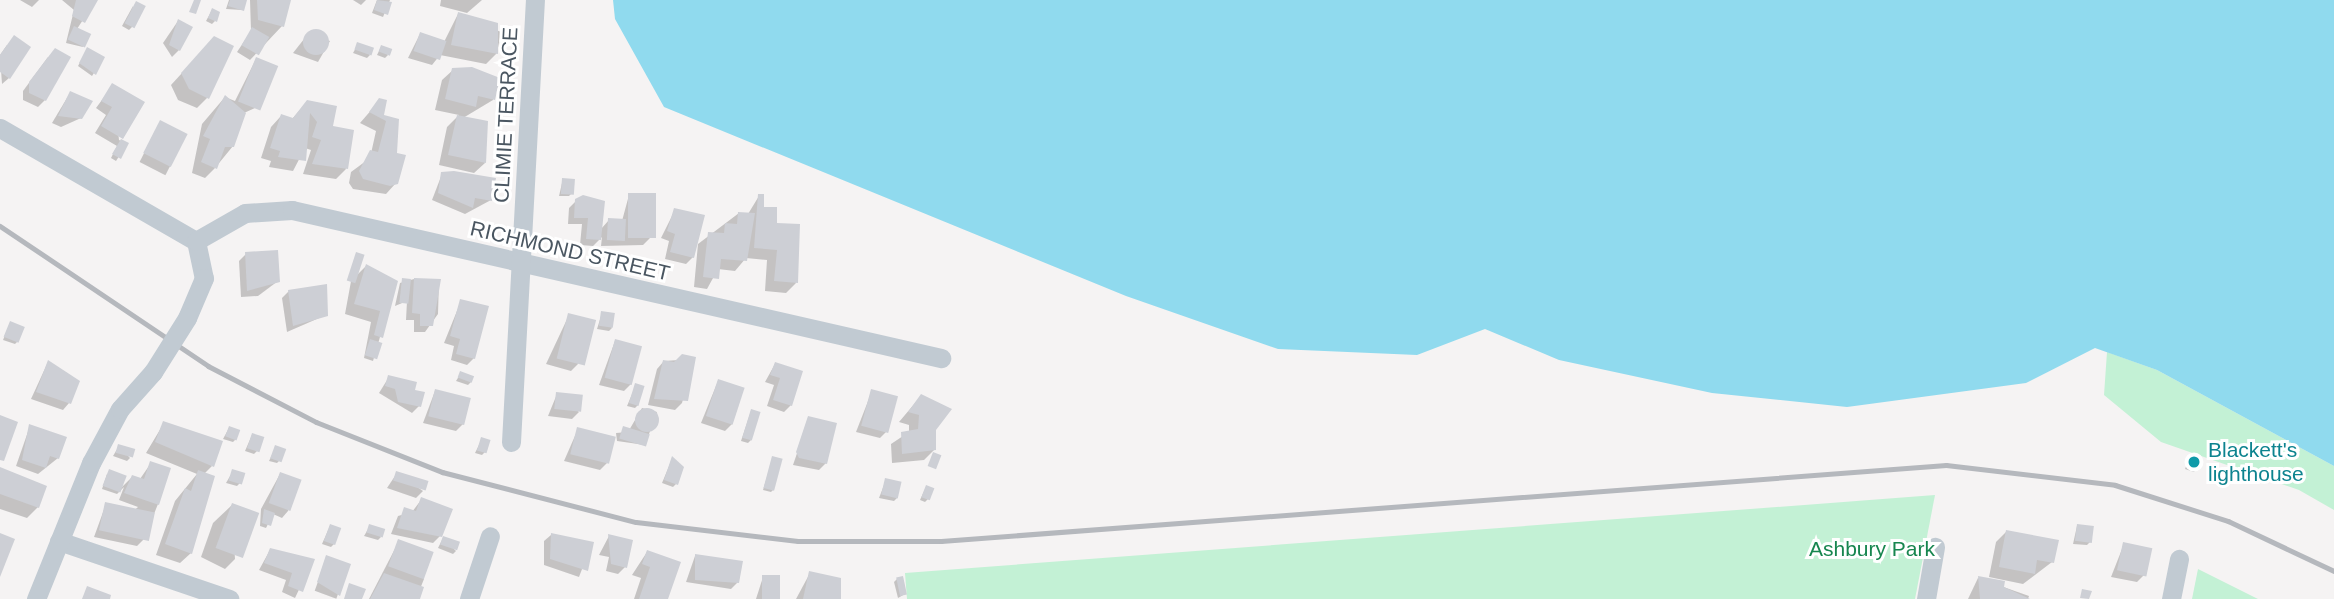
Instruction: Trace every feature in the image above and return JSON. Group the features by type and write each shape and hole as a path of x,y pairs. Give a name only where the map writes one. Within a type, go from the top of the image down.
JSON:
{"street":[{"name":"CLIMIE TERRACE","path":"511,442 525,264 535,0"},
{"path":"0,128 196,241 204,278 187,318 153,372 120,409 59,541 36,599"},
{"name":"RICHMOND STREET","path":"196,241 230,219 275,208 941,359"},
{"path":"469,599 489,536"},
{"path":"59,541 229,599"},
{"path":"1926,599 1935,547"},
{"path":"2171,599 2179,559"}],"green space":[{"path":"2107,352 2157,370 2334,466 2334,510 2299,490 2161,442 2104,395"},
{"name":"Ashbury Park","path":"1935,495 1915,599 907,599 905,573"},
{"path":"2198,569 2258,599 2192,599"}],"water":[{"path":"613,0 2334,0 2334,466 2157,370 2095,348 2026,383 1847,407 1712,393 1559,360 1485,329 1417,355 1278,349 1126,296 664,107 615,19"}],"building":[{"path":"76,0 98,0 85,23 72,16"},
{"path":"194,0 201,0 196,14 189,12"},
{"path":"230,0 247,0 244,11 228,6"},
{"path":"257,0 291,0 284,27 258,20"},
{"path":"377,0 392,2 388,15 374,10"},
{"path":"136,1 146,6 134,28 125,23"},
{"path":"212,8 220,12 217,22 208,18"},
{"path":"458,12 498,23 498,54 451,45"},
{"path":"178,19 193,27 180,51 169,45"},
{"path":"74,26 91,34 85,48 68,40"},
{"path":"252,27 269,37 259,55 242,45"},
{"path":"316,29 325,33 329,42 325,51 316,55 307,51 303,42 307,33"},
{"path":"420,32 446,41 440,60 413,51"},
{"path":"14,35 31,47 10,79 0,72 0,55"},
{"path":"214,36 234,46 209,99 189,89 181,73"},
{"path":"357,42 374,48 371,55 354,50"},
{"path":"381,45 392,49 390,56 379,52"},
{"path":"87,47 105,57 96,75 79,63"},
{"path":"55,48 71,57 46,101 29,93 29,82"},
{"path":"256,57 278,66 260,110 238,102"},
{"path":"472,67 500,78 495,100 478,96 476,107 445,99 452,68"},
{"path":"112,83 145,102 123,139 101,126 112,107 101,101"},
{"path":"70,91 93,101 82,119 58,116"},
{"path":"225,95 246,113 234,147 225,147 217,169 201,162 210,139 203,136"},
{"path":"379,98 387,100 384,115 399,119 397,153 406,155 398,184 390,186 363,179 359,171 370,150 378,152 386,121 369,112"},
{"path":"307,100 337,106 333,126 354,130 348,169 312,164 321,140 312,137 317,122 310,113 306,161 278,157 280,151 270,148 281,114 293,118"},
{"path":"457,115 488,121 486,163 448,155"},
{"path":"160,120 188,134 171,167 143,153"},
{"path":"121,139 129,143 121,159 112,154"},
{"path":"454,171 496,178 492,201 475,198 473,208 438,193 441,172"},
{"path":"562,178 575,179 574,195 561,194"},
{"path":"628,193 656,193 656,238 628,238"},
{"path":"758,194 764,194 764,207 777,207 777,223 800,224 798,283 774,281 777,250 754,248"},
{"path":"583,195 605,201 601,240 586,239 588,218 574,218 575,199"},
{"path":"674,208 705,215 694,258 670,252 675,234 667,231"},
{"path":"738,212 755,213 747,261 721,259 719,279 703,277 708,232 724,233 725,223 737,224"},
{"path":"608,218 626,219 625,241 607,240"},
{"path":"278,250 280,282 247,291 245,252"},
{"path":"356,252 365,255 355,283 347,281"},
{"path":"366,264 398,281 383,338 374,335 380,311 354,304"},
{"path":"402,278 411,279 408,304 399,303"},
{"path":"414,278 441,279 433,326 420,326 420,314 412,313"},
{"path":"327,284 328,316 293,326 288,290"},
{"path":"460,299 489,306 475,359 456,354 460,339 450,336"},
{"path":"601,311 615,313 613,328 599,326"},
{"path":"568,313 596,320 585,366 557,359"},
{"path":"10,321 25,327 18,343 4,337"},
{"path":"370,339 382,343 377,359 365,355"},
{"path":"615,339 642,346 632,385 605,378"},
{"path":"682,354 696,357 688,401 654,399 663,360 674,362"},
{"path":"48,360 80,381 71,404 36,392"},
{"path":"775,362 803,371 792,406 773,400 780,378 770,375"},
{"path":"460,371 474,376 472,383 458,378"},
{"path":"388,375 417,382 415,390 425,392 421,407 398,402 395,389 385,386"},
{"path":"718,379 745,388 733,425 706,416"},
{"path":"635,383 645,386 638,406 629,403"},
{"path":"435,389 471,398 464,425 428,416"},
{"path":"871,389 898,396 888,433 861,426"},
{"path":"556,392 583,395 581,412 554,409"},
{"path":"921,394 952,409 936,430 936,450 902,454 901,432 918,429 919,415 908,412"},
{"path":"647,408 655,412 659,420 655,428 647,432 639,428 635,420 639,412"},
{"path":"751,409 761,412 752,441 742,438"},
{"path":"0,415 18,422 4,461 0,460"},
{"path":"808,416 837,423 827,464 799,458 796,452"},
{"path":"163,421 223,441 214,467 155,442"},
{"path":"29,424 67,437 59,459 50,456 46,468 22,460"},
{"path":"229,426 240,430 237,440 225,436"},
{"path":"623,426 650,434 646,447 619,438"},
{"path":"577,427 616,437 609,464 570,454"},
{"path":"252,433 264,437 259,452 247,448"},
{"path":"481,437 491,440 486,453 477,450"},
{"path":"118,444 135,449 133,458 116,453"},
{"path":"275,445 286,449 281,462 270,458"},
{"path":"933,452 941,455 936,469 928,466"},
{"name":"Blackett's lighthouse","path":"2189,455 2202,458 2199,469 2187,467"},
{"path":"672,456 684,467 678,485 664,480"},
{"path":"772,456 783,459 774,491 763,488"},
{"path":"150,461 171,468 159,505 124,493 132,475 144,479"},
{"path":"0,467 47,486 39,508 0,494"},
{"path":"109,469 127,476 120,493 103,486"},
{"path":"232,469 245,473 242,485 228,480"},
{"path":"198,470 215,476 192,554 165,544 185,488 191,491"},
{"path":"396,471 429,481 426,491 393,481"},
{"path":"280,472 302,480 290,511 269,503"},
{"path":"885,478 902,482 898,498 881,495"},
{"path":"926,485 934,488 930,500 921,497"},
{"path":"421,497 453,509 442,537 397,528 404,507 416,511"},
{"path":"105,502 155,513 149,541 99,530"},
{"path":"232,503 259,513 243,558 216,548"},
{"path":"264,509 275,513 271,526 262,523"},
{"path":"330,524 341,528 335,545 324,541"},
{"path":"369,524 385,529 383,538 366,533"},
{"path":"2077,524 2094,526 2092,543 2075,541"},
{"path":"2006,530 2059,540 2054,563 2037,560 2035,574 1999,567"},
{"path":"0,533 15,539 0,577"},
{"path":"551,533 594,542 588,571 550,559"},
{"path":"608,534 633,540 627,568 611,564"},
{"path":"443,536 460,542 457,550 440,545"},
{"path":"398,539 434,552 424,579 388,566"},
{"path":"2123,542 2152,548 2146,577 2117,570"},
{"path":"270,548 315,559 303,592 288,586 292,573 264,563"},
{"path":"647,550 681,562 668,599 639,599 650,567 642,564"},
{"path":"695,554 743,561 739,583 695,580"},
{"path":"326,555 351,564 340,596 317,582"},
{"path":"809,571 841,578 841,599 803,599"},
{"path":"384,573 424,587 420,599 370,599"},
{"path":"762,575 780,575 780,599 762,599"},
{"path":"903,576 907,595 900,596 896,577"},
{"path":"1978,576 2005,581 2004,587 2030,599 1980,599"},
{"path":"349,583 366,589 362,599 344,599"},
{"path":"87,586 111,595 110,599 82,599"},
{"path":"2082,589 2092,591 2089,599 2080,598"}],"railway":[{"path":"0,226 208,366 316,422 442,472 636,522 798,541 941,541 1946,465 2115,485 2228,521 2334,571"}],"place":[{"name":"Blackett's lighthouse","path":"2194,462"}]}
